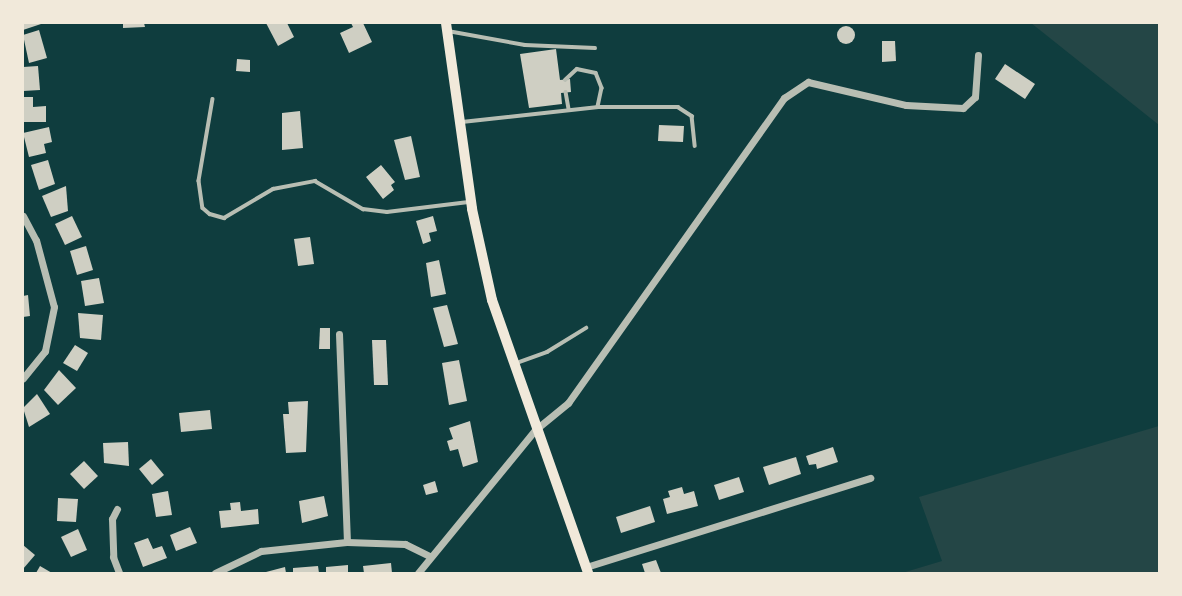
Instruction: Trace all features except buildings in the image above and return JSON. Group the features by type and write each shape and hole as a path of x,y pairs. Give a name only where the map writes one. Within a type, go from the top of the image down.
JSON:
{"main road":[{"path":"446,27 471,202 492,300 511,365 587,570"}],"street":[{"path":"418,573 535,430 552,419 575,393 784,98 808,82 897,104 963,108 975,97 978,55"},
{"path":"23,216 40,251 54,307 44,351 23,378"},
{"path":"339,334 347,542"},
{"path":"587,570 870,478"},
{"path":"117,509 112,519 113,557 119,573"},
{"path":"215,573 261,551 347,542 405,544 430,556"}],"lane":[{"path":"446,27 525,45 595,48"},
{"path":"565,80 577,69 596,73 602,89 598,107"},
{"path":"566,92 569,109"},
{"path":"213,99 199,181 203,208 210,214 224,218 273,189 315,181 363,209 387,212 471,202"},
{"path":"460,122 598,107 682,108 694,121 695,146"},
{"path":"511,365 547,352 586,328"}],"shaded area":[{"path":"1031,23 1159,23 1159,125"},
{"path":"1159,426 1159,573 902,573 942,561 919,497"}]}
